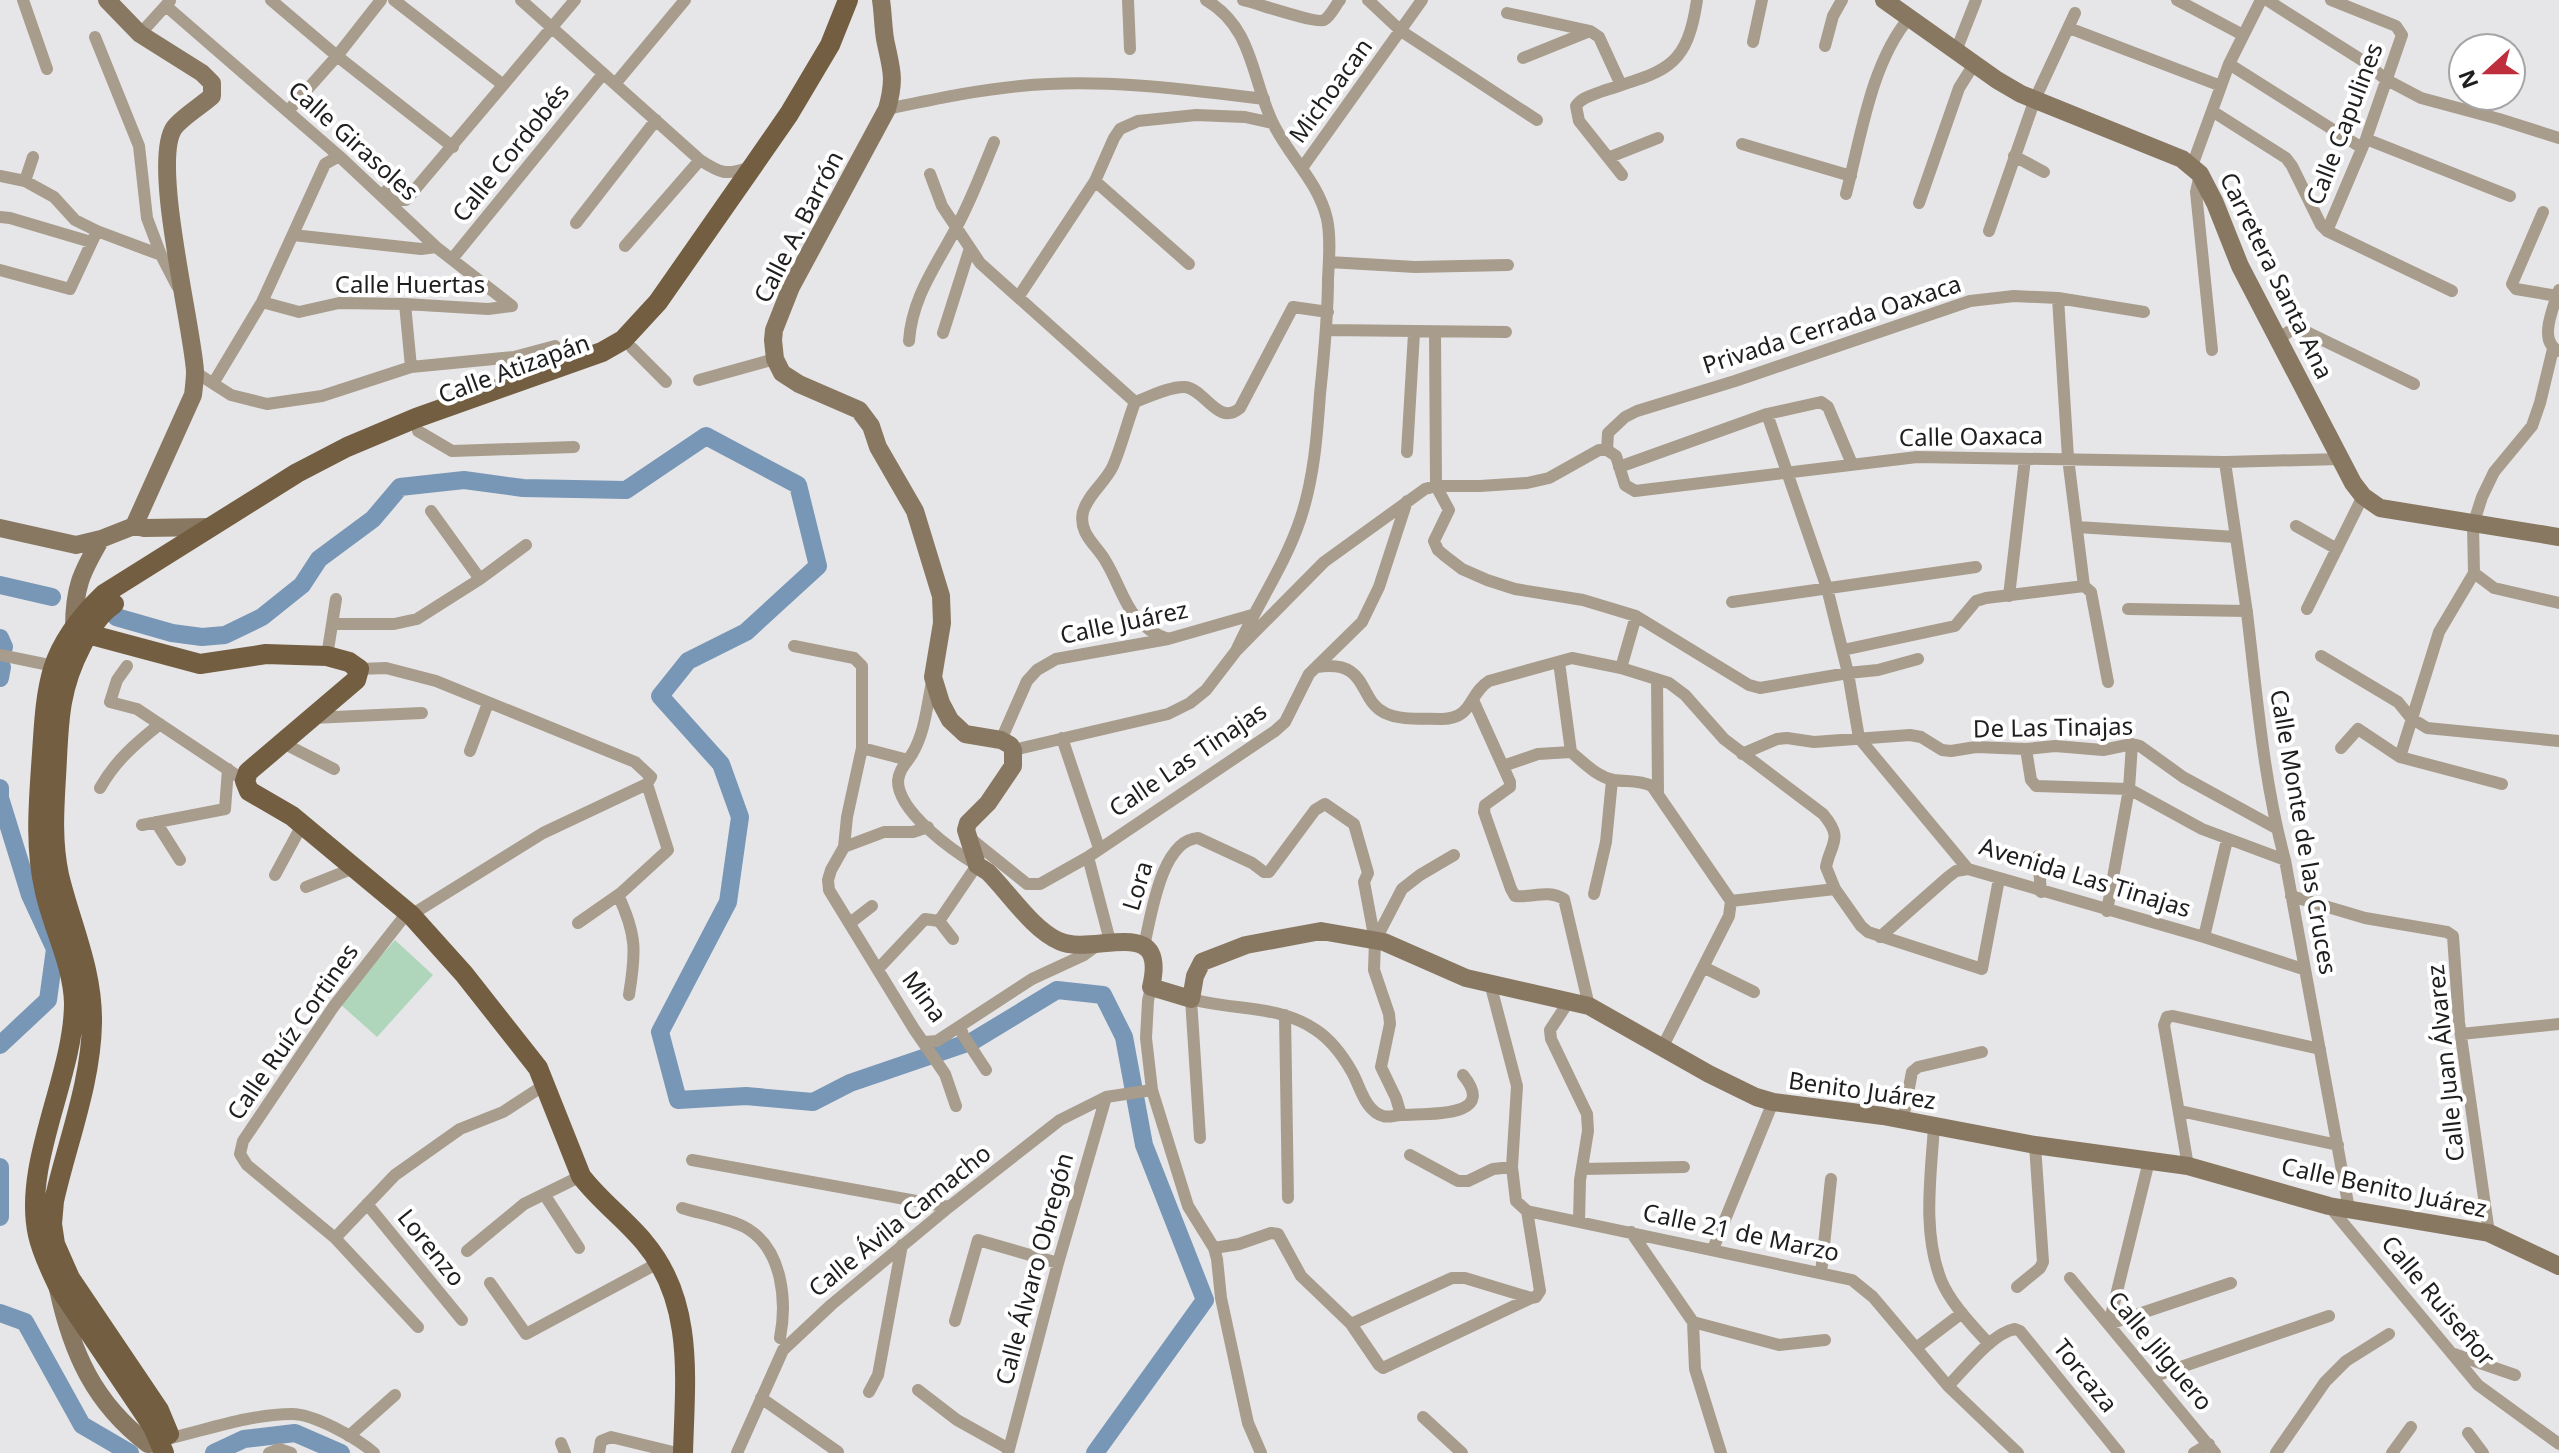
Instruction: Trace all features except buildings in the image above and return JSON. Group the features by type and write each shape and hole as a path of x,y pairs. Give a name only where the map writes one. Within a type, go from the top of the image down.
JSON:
{"main road":[{"path":"757,170 830,45 848,0"},
{"path":"757,170 796,125 838,54 859,0"},
{"name":"Calle Atizapán","path":"217,532 350,458 607,364 632,348 670,308 757,170"},
{"name":"Calle Atizapán","path":"217,532 297,473 347,447 416,418 602,352 623,340 658,302 757,170"},
{"path":"168,1447 58,1286 37,1233 35,1203 41,1160 72,1030 74,1001 68,968 39,865 40,787 46,697 54,666 81,631 110,607 217,532"},
{"path":"81,631 200,664 266,654 327,656 349,662 359,669 356,680 283,743 248,772 236,775 249,791 302,825 409,914 464,974 538,1068 581,1176 643,1240 660,1262 674,1291 682,1322 686,1358 683,1453"},
{"path":"81,631 60,701 54,848 89,978 92,1022 88,1065 60,1171 52,1224 55,1244 70,1278 159,1410 168,1447"}],"street":[{"path":"23,0 47,69"},
{"path":"107,0 140,34 183,64 202,73 212,83 212,96 175,127 168,143 166,168 195,372 193,395 134,526"},
{"path":"271,0 453,147"},
{"path":"288,111 381,0"},
{"path":"394,0 502,84"},
{"path":"521,0 700,160 726,173 757,170"},
{"path":"351,166 358,166 402,201 453,147 502,84 575,0"},
{"path":"615,84 685,0"},
{"name":"Calle A. Barrón","path":"775,359 774,330 791,287 887,109 893,73 881,0"},
{"path":"1128,0 1130,49"},
{"path":"1243,0 1316,22 1326,19 1340,0"},
{"path":"1368,0 1401,31 1537,120"},
{"name":"Michoacan","path":"1302,168 1422,0"},
{"path":"1622,175 1579,121 1576,106 1587,97 1667,67 1679,57 1697,0"},
{"path":"1753,42 1762,0"},
{"path":"1825,46 1833,16 1842,0"},
{"name":"Carretera Santa Ana","path":"1884,0 2021,94 2182,159 2196,170 2215,203 2240,266 2363,496"},
{"path":"1956,51 1976,0"},
{"path":"2177,0 2243,35"},
{"path":"2212,350 2196,170 2229,64 2261,0"},
{"path":"2267,0 2368,64 2385,79 2421,98 2559,138"},
{"name":"Calle Capulines","path":"2327,231 2364,144 2401,31 2396,26 2331,0"},
{"path":"1208,1 1233,20 1243,38 1272,123 1319,196 1328,221 1328,312 1315,457 1306,500 1300,522 1236,651"},
{"path":"140,34 169,3"},
{"name":"Calle Girasoles","path":"169,3 351,166 436,247 512,306"},
{"path":"1507,13 1590,31 1599,37 1621,85"},
{"path":"1989,231 2035,99 2075,13"},
{"path":"1846,194 1875,84 1897,32 1909,18"},
{"path":"2069,28 2221,86"},
{"path":"1523,58 1590,31"},
{"path":"95,37 139,146 147,218 182,297"},
{"path":"1919,203 1959,88 1974,64"},
{"path":"2229,64 2364,144 2510,196"},
{"name":"Calle Cordobés","path":"452,259 603,74"},
{"path":"887,109 1021,86 1066,84 1176,88 1264,99"},
{"path":"2212,111 2286,158 2327,231 2452,291"},
{"path":"1019,296 1095,181 1120,129 1138,121 1215,115 1272,123"},
{"path":"576,223 656,120"},
{"path":"1610,157 1658,138"},
{"path":"909,341 917,299 929,272 957,227 994,142"},
{"path":"1742,144 1851,176"},
{"path":"214,382 262,302 325,164 339,156"},
{"path":"2014,156 2044,172"},
{"path":"25,181 33,157"},
{"path":"625,246 700,160"},
{"path":"930,174 942,206 980,263 1135,402"},
{"path":"0,176 25,181 54,197 94,236"},
{"path":"1095,181 1189,264"},
{"path":"2400,757 2439,632 2474,573 2473,525 2491,478 2532,426 2554,348 2547,334 2558,293 2516,289 2512,284 2543,212"},
{"path":"0,217 94,236 161,255"},
{"path":"293,235 421,249 436,247"},
{"path":"0,270 70,289 94,236"},
{"path":"943,333 970,248"},
{"path":"1329,262 1415,267 1508,265"},
{"name":"Privada Cerrada Oaxaca","path":"1607,450 1608,433 1625,417 1637,411 1970,301 2014,296 2058,298 2144,312"},
{"path":"2058,298 2068,458 2084,586 2091,592 2108,682"},
{"name":"Calle Huertas","path":"262,302 299,312 339,303 488,309 512,306"},
{"path":"405,304 411,367"},
{"path":"1135,402 1181,387 1191,388 1219,411 1235,412 1240,408 1293,307 1328,312"},
{"path":"2278,339 2296,327 2414,384"},
{"path":"1326,330 1506,332"},
{"path":"1435,332 1436,486 1449,510 1434,541 1435,546 1462,569 1515,589 1583,600 1636,616 1749,685 1760,688 1878,670 1918,659"},
{"path":"1407,452 1414,333"},
{"path":"195,372 231,395 267,404 322,396 411,367 514,357 555,346"},
{"path":"632,348 666,382"},
{"path":"699,380 775,359 782,373 788,377 851,406 865,416 884,458 915,511 943,607 920,737 901,767 898,781 901,795 942,842 988,872 1057,941 1079,945 1135,943 1144,946 1153,957 1154,975 1148,1001 1146,1038 1152,1090 1188,1206 1214,1248 1221,1298 1248,1423 1261,1453"},
{"path":"1135,402 1112,468 1091,495 1082,522 1085,533 1104,557 1124,602 1150,630 1168,639"},
{"path":"1619,467 1767,414 1821,402 1825,403 1852,464"},
{"path":"1767,414 1827,588 1848,673 1859,738"},
{"path":"418,431 452,451 574,447"},
{"path":"933,677 941,703 958,730 1007,745 1062,738 1179,710 1206,690 1236,651 1324,562 1425,489 1511,484 1549,478 1599,450 1607,450"},
{"name":"Calle Oaxaca","path":"1607,450 1616,456 1625,485 1635,491 1930,457 2225,462 2341,459"},
{"path":"2009,596 2025,459"},
{"name":"Calle Monte de las Cruces","path":"2225,462 2276,828 2285,860 2349,1209"},
{"path":"2307,609 2363,496 2380,508 2559,537"},
{"name":"Calle Las Tinajas","path":"967,836 1033,886 1088,857 1275,731 1285,722 1304,681 1362,622 1379,587 1407,501"},
{"path":"431,511 480,579"},
{"path":"0,528 76,545 134,526 217,532"},
{"path":"2296,526 2337,549"},
{"path":"2077,527 2236,537"},
{"path":"81,631 74,599 82,571 101,539"},
{"path":"332,624 394,624 417,619 526,545"},
{"path":"1732,602 1976,567"},
{"path":"2474,573 2494,588 2559,603"},
{"path":"1843,650 1955,626 1976,601 2084,586"},
{"path":"327,656 336,599"},
{"path":"2128,609 2247,611"},
{"name":"Calle Juárez","path":"1007,745 1027,681 1046,664 1056,659 1168,639 1252,615"},
{"path":"1621,668 1636,616"},
{"path":"794,646 854,658 862,666 862,748 847,817 844,847 884,832 913,832 928,827"},
{"path":"0,655 54,666"},
{"path":"2321,656 2398,702 2411,718 2427,728 2559,741"},
{"path":"1317,667 1330,665 1349,671 1363,684 1376,707 1391,715 1451,719 1463,713 1481,686 1489,681 1572,658 1621,668 1678,688 1724,739 1831,823 1835,845 1826,867 1835,889 1861,926 1880,937 1982,969 1999,879"},
{"path":"1559,662 1571,752"},
{"path":"127,666 117,680 110,702 137,709 236,775 225,809 142,825"},
{"path":"359,669 386,668 436,681 635,762 649,781 668,850 618,895 578,923"},
{"path":"1657,679 1658,792"},
{"path":"1200,1138 1191,999 1195,976 1202,962 1235,948 1321,931 1384,942 1451,973 1589,1006 1564,899 1550,893 1520,897 1515,896 1511,889 1484,812 1485,805 1510,787 1473,700"},
{"path":"470,751 488,703"},
{"path":"312,718 422,713"},
{"path":"100,788 127,750 160,724"},
{"path":"2341,748 2358,729 2400,757 2497,783"},
{"name":"De Las Tinajas","path":"1742,754 1777,739 1787,738 1814,742 1910,735 1951,751 1976,747 2026,749 2055,746 2103,750 2132,744 2149,752 2183,777 2276,828"},
{"path":"1062,738 1099,848"},
{"name":"Avenida Las Tinajas","path":"1859,738 1968,869 2303,969"},
{"path":"283,743 334,769"},
{"path":"2107,911 2129,789 2132,744"},
{"path":"977,865 967,836 968,823 988,803 1013,766 1007,745"},
{"path":"862,748 908,760"},
{"path":"2026,749 2030,777 2040,787 2129,789 2227,840 2285,860"},
{"path":"1503,766 1538,754 1571,752 1598,774 1612,780 1646,783 1658,792 1731,901 1729,916 1663,1046"},
{"path":"1594,894 1606,842 1612,780"},
{"name":"Calle Ruíz Cortines","path":"335,1238 247,1165 240,1154 243,1141 334,1006 409,914 543,833 649,781"},
{"name":"Lora","path":"1144,946 1161,879 1178,845 1190,838 1198,838 1269,872 1315,810 1325,804 1354,824 1360,840 1368,873 1364,882 1375,941"},
{"path":"156,822 180,860"},
{"path":"275,875 302,825"},
{"path":"2204,937 2227,840"},
{"name":"Mina","path":"844,847 828,880 829,890 930,1050 937,1041 961,1031 1032,979 1105,942"},
{"path":"1401,1115 1381,1067 1390,1024 1374,970 1375,941 1402,889 1454,855"},
{"path":"2038,856 2041,892"},
{"path":"1088,857 1105,942"},
{"path":"939,921 977,865"},
{"path":"306,887 354,868"},
{"path":"1880,937 1948,877 1956,871 1968,869"},
{"path":"1731,901 1835,889"},
{"path":"618,895 635,945 629,995"},
{"name":"Calle Juan Álvarez","path":"2291,896 2365,918 2447,932 2453,936 2461,1034 2489,1233"},
{"path":"850,923 872,906"},
{"path":"878,969 925,919 939,921 953,939"},
{"path":"1703,967 1754,992"},
{"path":"1214,1248 1239,1244 1274,1232 1301,1276 1351,1324 1383,1368 1536,1297 1540,1291 1527,1211 1516,1201 1506,1168 1517,1086 1490,983"},
{"path":"1151,987 1191,999 1266,1009 1308,1025 1330,1041 1371,1108 1385,1117 1456,1111 1470,1105 1474,1093 1463,1075"},
{"path":"1569,1001 1550,1030 1551,1039 1587,1114 1579,1222"},
{"name":"Benito Juárez","path":"1589,1006 1741,1091 1773,1102 1903,1119 2035,1145 2149,1161"},
{"path":"1285,1015 1288,1198"},
{"path":"2188,1166 2164,1025 2167,1017 2320,1049"},
{"path":"2461,1034 2559,1024"},
{"path":"961,1031 986,1070"},
{"path":"930,1050 945,1074 956,1106"},
{"path":"1903,1119 1912,1072 1918,1067 1982,1052"},
{"path":"418,1327 335,1238 395,1175 460,1129 503,1112 546,1084"},
{"name":"Calle Ávila Camacho","path":"737,1453 782,1344 1060,1120 1106,1097 1152,1090"},
{"name":"Calle Álvaro Obregón","path":"1008,1451 1106,1097"},
{"path":"1713,1249 1773,1102"},
{"path":"2180,1111 2338,1145"},
{"path":"1934,1126 1929,1207 1941,1281 1962,1313 1989,1344 1948,1386"},
{"path":"2017,1287 2043,1262 2035,1145"},
{"path":"1410,1155 1458,1181 1468,1181 1493,1169 1506,1168"},
{"path":"692,1160 949,1207"},
{"path":"2109,1324 2149,1161"},
{"name":"Calle Benito Juárez","path":"2149,1161 2188,1166 2329,1206 2489,1233 2559,1266"},
{"path":"1582,1169 1684,1167"},
{"path":"467,1251 524,1204 581,1176"},
{"path":"1821,1273 1831,1179"},
{"path":"544,1194 579,1248"},
{"name":"Lorenzo","path":"367,1204 462,1320"},
{"name":"Calle Ruiseñor","path":"2329,1206 2478,1385 2559,1444"},
{"path":"682,1208 748,1229 764,1245 779,1271 776,1283 776,1332 782,1344"},
{"name":"Calle 21 de Marzo","path":"1527,1211 1852,1280 1860,1284 1948,1386 2018,1453"},
{"path":"1631,1232 1693,1322 1695,1369 1721,1453"},
{"path":"955,1321 978,1240 1058,1263"},
{"path":"869,1392 878,1375 902,1245"},
{"path":"490,1283 526,1334 660,1262"},
{"path":"1351,1324 1452,1278 1465,1278 1531,1298"},
{"name":"Calle Jilguero","path":"2070,1278 2212,1448"},
{"path":"2109,1324 2231,1283"},
{"path":"1916,1348 1962,1313"},
{"path":"2152,1377 2329,1316"},
{"path":"1693,1322 1779,1345 1825,1340"},
{"name":"Torcaza","path":"1989,1344 2002,1333 2015,1329 2020,1331 2119,1453"},
{"path":"2276,1453 2325,1382 2346,1361 2389,1334"},
{"path":"2453,1354 2515,1375"},
{"path":"918,1390 957,1420 1008,1451"},
{"path":"349,1436 395,1395"},
{"path":"761,1398 838,1452"},
{"path":"168,1447 266,1416 295,1413 349,1436 374,1453"},
{"path":"1423,1417 1462,1453"},
{"path":"2392,1453 2411,1427"},
{"path":"2468,1433 2483,1453"},
{"path":"599,1453 601,1441 611,1437 677,1453"},
{"path":"2194,1453 2212,1448"},
{"path":"269,1453 279,1449 291,1453"}],"green space":[{"path":"395,940 433,975 377,1037 339,1003"}],"waterway":[{"path":"116,617 172,633 202,637 225,635 262,617 302,585 319,559 373,519 400,487 464,480 523,488 626,490 706,436 798,485 818,566 746,632 688,661 660,696 721,764 740,817 728,902 660,1032 678,1100 746,1096 813,1102 850,1083 973,1041 1057,990 1103,995 1124,1037 1144,1145 1205,1300 1095,1453"},
{"path":"0,585 52,597"},
{"path":"0,638 4,647"},
{"path":"0,678 2,667"},
{"path":"0,788 0,798 30,895 55,949 48,1000 0,1045"},
{"path":"0,1167 0,1217"},
{"path":"0,1313 25,1322 82,1425 130,1453"},
{"path":"214,1453 244,1439 295,1433 341,1453"}]}
